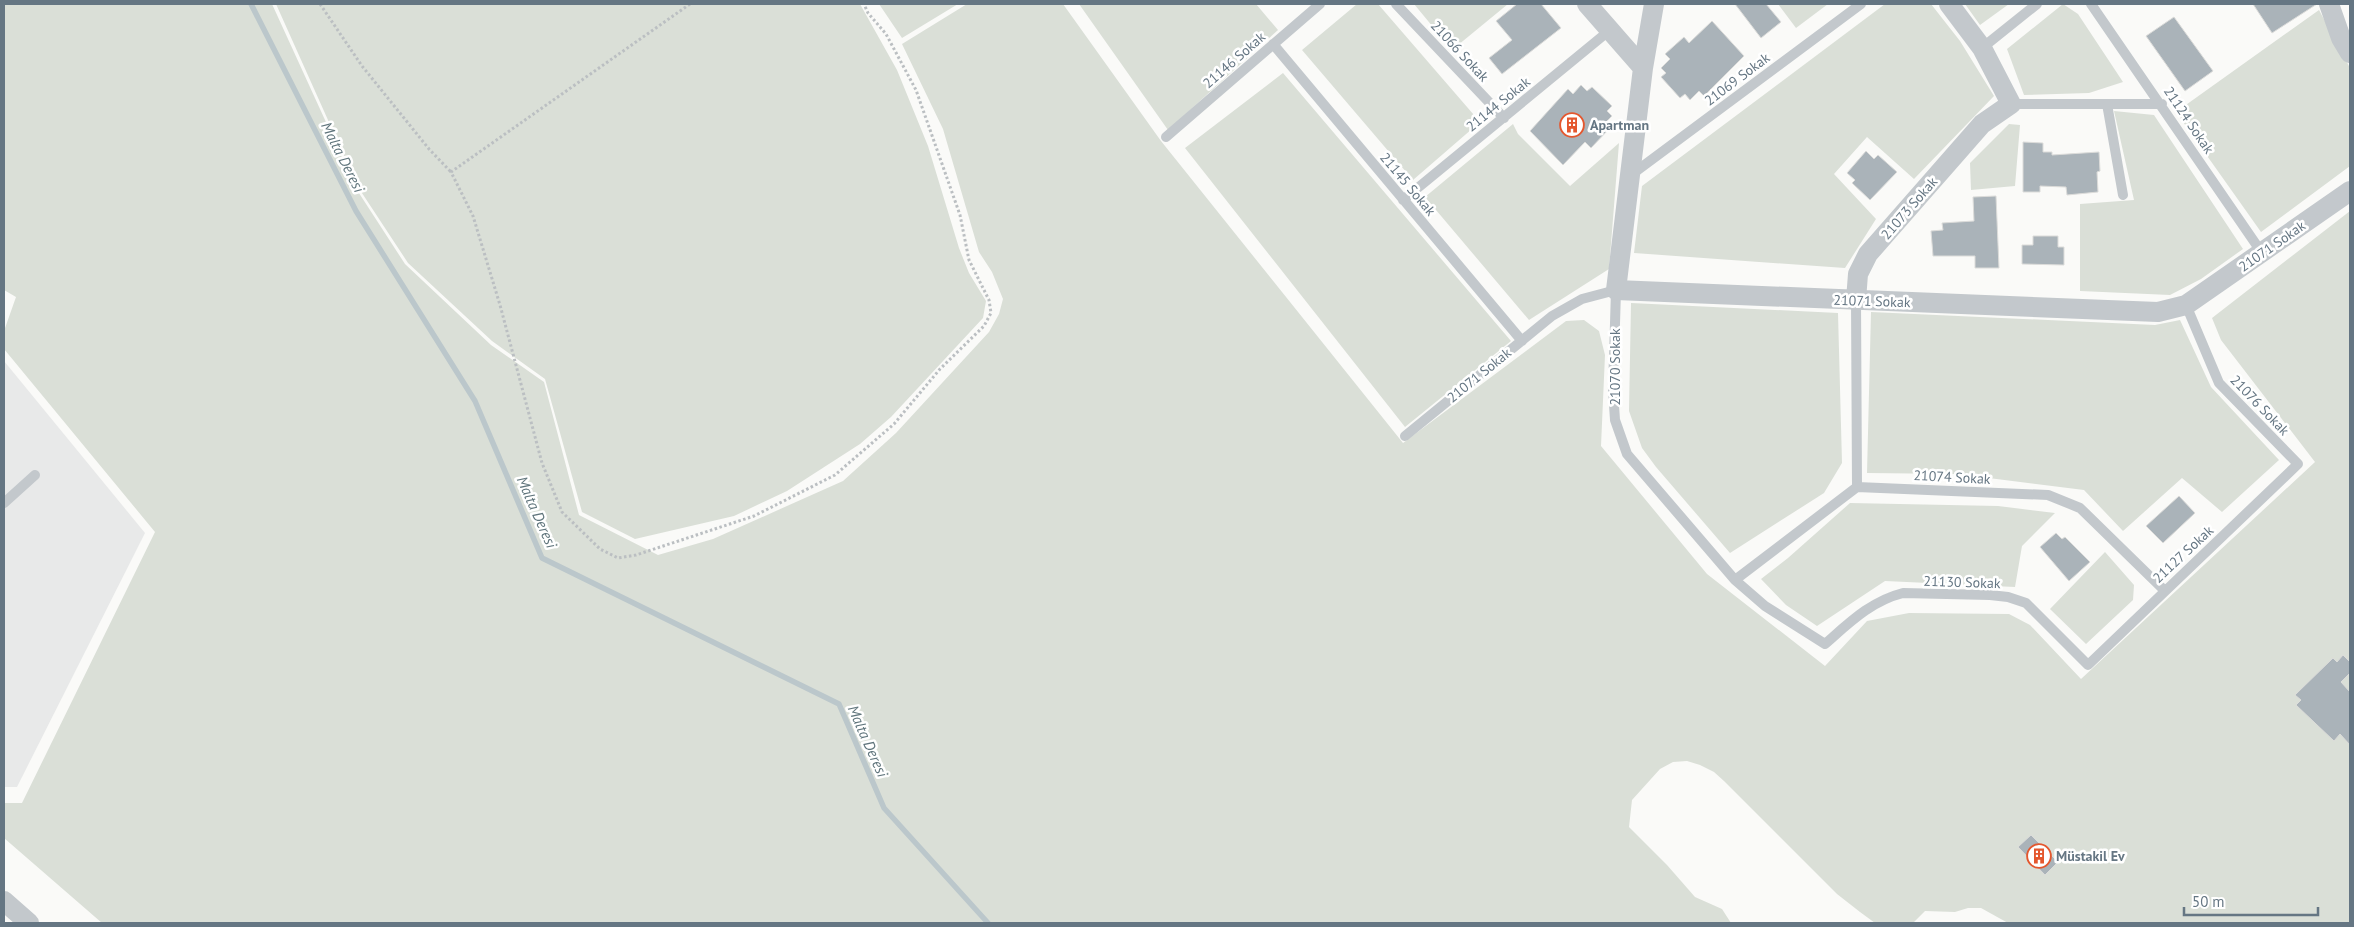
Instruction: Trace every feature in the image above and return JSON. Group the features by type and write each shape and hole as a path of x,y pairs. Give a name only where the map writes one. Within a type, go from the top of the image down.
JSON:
{"street":[{"path":"1588,4 1643,68"},
{"name":"21070 Sokak","path":"1616,290 1643,68 1654,4"},
{"path":"1949,4 1982,48 2011,104"},
{"path":"2329,4 2341,38 2350,53"},
{"name":"21073 Sokak","path":"1856,300 1858,274 1868,254 1982,124 2011,104"},
{"name":"21071 Sokak","path":"1616,290 2158,312 2186,304 2350,191"},
{"path":"4,901 29,923"}],"lane":[{"name":"21146 Sokak","path":"1166,137 1320,4"},
{"name":"21066 Sokak","path":"1396,4 1504,118"},
{"name":"21069 Sokak","path":"1630,176 1861,4"},
{"path":"1982,48 2037,4"},
{"name":"21124 Sokak","path":"2091,4 2162,104 2262,253"},
{"name":"21144 Sokak","path":"1403,200 1610,30"},
{"name":"21145 Sokak","path":"1273,44 1522,340"},
{"path":"2011,104 2162,104"},
{"path":"2107,104 2123,195"},
{"name":"21071 Sokak","path":"1405,436 1552,316 1582,300 1616,290"},
{"name":"21070 Sokak","path":"1616,290 1613,390 1615,420 1627,454 1735,580 1765,606 1825,644"},
{"name":"21073 Sokak","path":"1856,300 1857,487"},
{"name":"21076 Sokak","path":"2186,304 2219,383 2298,464"},
{"name":"21127 Sokak","path":"2088,665 2164,590 2298,464"},
{"path":"4,503 35,475"},
{"path":"1735,580 1857,487"},
{"name":"21074 Sokak","path":"1857,487 2048,495 2064,500 2080,508 2164,590"},
{"name":"21130 Sokak","path":"1825,644 1860,613 1889,597 1903,594 1990,595 2008,597 2026,603 2088,665"}],"path":[{"path":"320,4 362,66 429,149 451,172 473,216 500,305 542,463 562,512 600,549 618,558 636,555 754,516 835,475 894,424 940,369 984,326 991,313 989,300 969,260 960,215 916,90 886,34 868,12 864,4"},
{"path":"451,172 690,4"}],"shaded area":[{"path":"4,4 272,4 357,190 405,264 491,345 544,382 579,515 658,555 713,539 843,481 896,433 989,332 999,314 1003,299 992,272 979,252 943,129 902,44 967,4 1063,4 1161,141 1403,443 1566,321 1584,320 1599,331 1605,355 1601,446 1707,574 1825,666 1867,621 1909,613 2009,614 2030,625 2081,679 2315,462 2221,340 2212,318 2350,211 2350,923 2008,923 1981,908 1968,908 1955,912 1925,911 1913,923 1875,923 1837,894 1714,772 1687,761 1673,762 1660,769 1632,800 1629,827 1667,865 1695,897 1722,909 1731,923 102,923 4,838 4,803 22,803 155,532 4,349 4,331 16,297 4,290"},
{"path":"276,4 860,4 897,70 928,146 959,248 969,273 986,301 983,318 891,417 860,444 787,491 734,516 635,539 582,512 545,379 492,341 408,263 358,187"},
{"path":"879,4 958,4 902,38"},
{"path":"1079,4 1256,4 1278,30 1168,130"},
{"path":"1357,4 1378,4 1480,122 1413,180 1302,50"},
{"path":"1414,4 1508,4 1452,50"},
{"path":"1778,4 1828,4 1796,28"},
{"path":"1885,4 1931,4 1960,41 1994,96 1914,179 1867,137 1834,174 1876,219 1845,268 1634,253 1642,186"},
{"path":"1965,4 2009,4 1980,25"},
{"path":"2063,4 2078,14 2123,82 2089,93 2024,95 2007,49"},
{"path":"2319,10 2350,68 2350,166 2261,232 2176,112"},
{"path":"1283,73 1511,341 1405,427 1185,148"},
{"path":"2114,111 2154,115 2243,249 2201,279 2170,295 2080,291 2080,204 2134,200"},
{"path":"1513,124 1518,134 1570,186 1619,143 1609,269 1529,320 1425,197"},
{"path":"2009,124 2020,125 2015,186 1971,190 1970,163"},
{"path":"1631,303 1838,313 1842,463 1824,493 1730,553 1642,448 1629,411"},
{"path":"1871,312 2155,325 2180,320 2211,387 2279,460 2222,512 2182,478 2123,531 2084,490 1957,474 1867,473"},
{"path":"4,361 145,533 17,787 4,787"},
{"path":"1850,503 1998,506 2055,513 2022,546 2015,587 1885,581 1817,626 1786,605 1761,579 1788,558"},
{"path":"2105,552 2134,585 2133,600 2086,644 2050,609"}],"building":[{"path":"1517,4 1541,4 1561,28 1502,74 1489,58 1512,40 1496,21"},
{"path":"1735,4 1766,4 1781,22 1761,38"},
{"path":"2253,4 2317,4 2272,33"},
{"path":"2174,17 2213,71 2185,91 2146,36"},
{"name":"Apartman","path":"1712,21 1744,56 1704,96 1699,91 1690,100 1685,94 1680,98 1661,77 1666,73 1661,68 1670,59 1665,54 1684,37 1689,43"},
{"name":"Apartman","path":"1581,85 1587,91 1592,87 1612,106 1607,111 1612,116 1603,125 1608,130 1591,148 1585,142 1563,165 1530,131 1568,89 1573,94"},
{"path":"2023,142 2043,143 2043,152 2052,152 2052,155 2099,152 2098,192 2067,195 2066,187 2040,186 2040,192 2023,192"},
{"path":"1866,151 1874,159 1878,155 1897,172 1870,200 1852,183 1855,180 1847,173"},
{"path":"1996,196 1999,268 1975,268 1975,256 1933,256 1931,231 1943,230 1942,223 1974,221 1973,197"},
{"path":"2033,236 2058,236 2058,247 2064,247 2064,265 2022,264 2022,245 2033,245"},
{"path":"2179,496 2195,513 2163,543 2146,526"},
{"path":"2056,533 2062,539 2065,537 2090,562 2069,581 2040,547"},
{"path":"2343,655 2350,662 2350,673 2341,682 2350,692 2350,745 2340,734 2334,741 2296,705 2301,700 2295,695 2333,658 2337,662"},
{"name":"Müstakil Ev","path":"2031,835 2058,862 2045,875 2018,847"}],"waterway":[{"name":"Malta Deresi","path":"251,4 356,211 475,401 542,558 839,704 884,808 988,923"}],"place":[{"name":"Apartman","path":"1572,125"},
{"name":"Müstakil Ev","path":"2039,856"}]}
